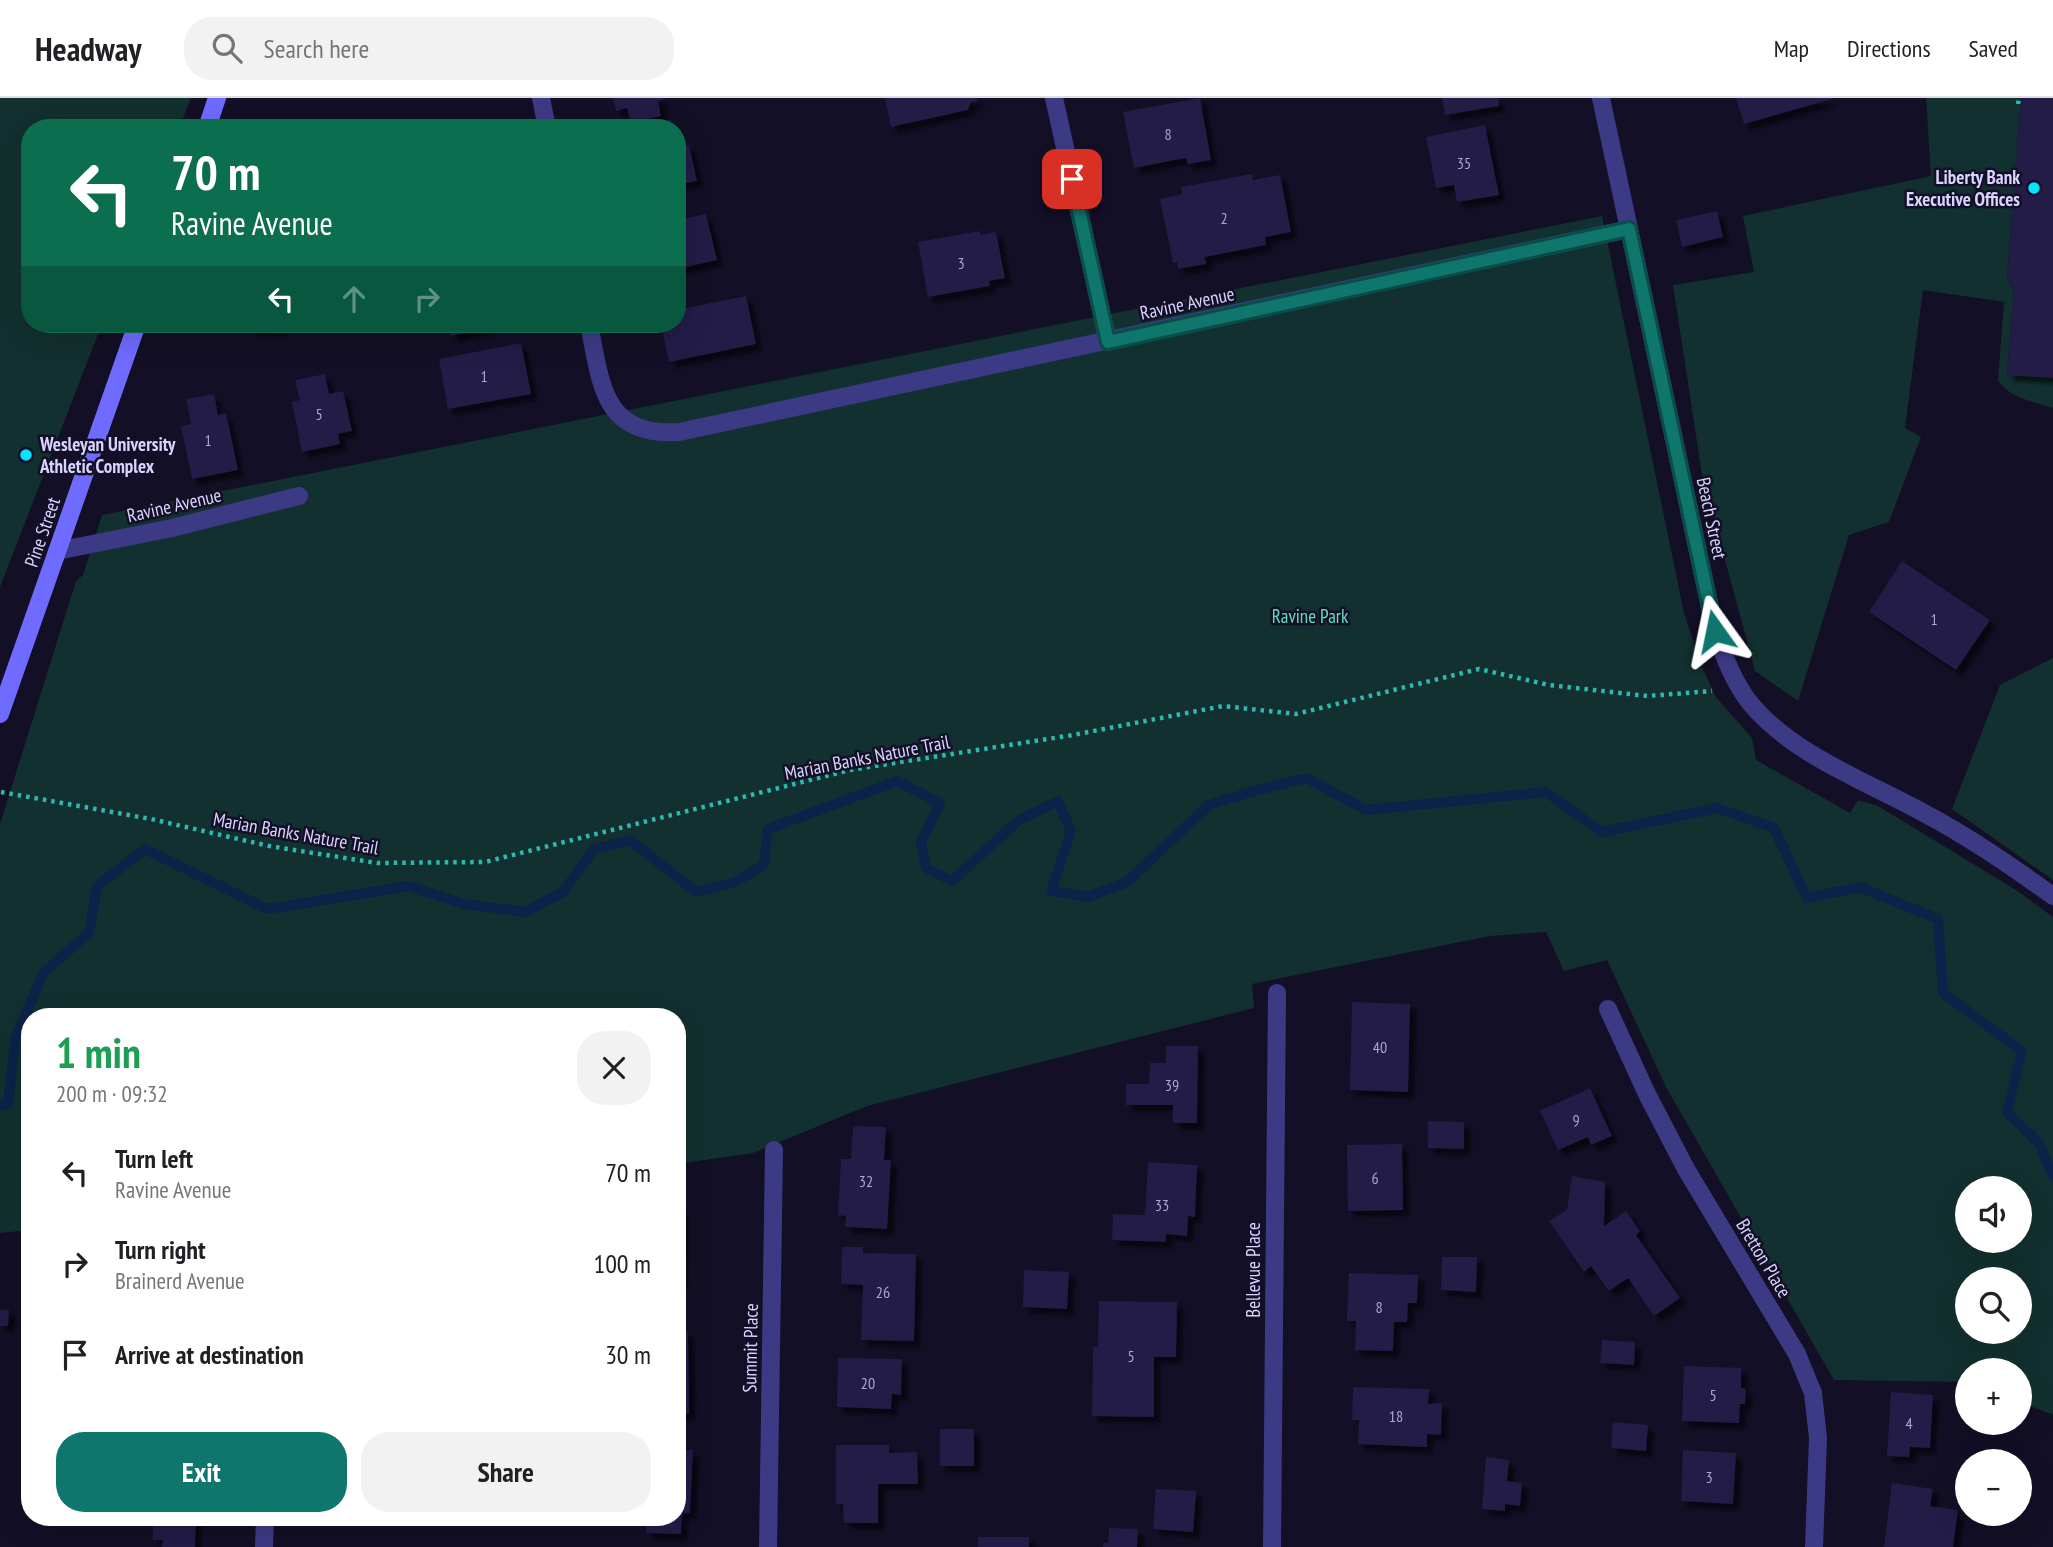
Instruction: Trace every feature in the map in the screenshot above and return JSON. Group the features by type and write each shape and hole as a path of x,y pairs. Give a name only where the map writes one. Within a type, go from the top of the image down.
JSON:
{"street":[{"path":"209,119 217,98"},
{"path":"541,98 545,119"},
{"path":"1054,98 1108,342"},
{"name":"Beach Street","path":"1601,98 1715,631 1729,668 1749,702 1776,729 1807,750 1924,813 2000,858 2053,896"},
{"name":"Ravine Avenue","path":"591,333 601,383 611,406 631,426 656,433 679,432 1629,229"},
{"name":"Pine Street","path":"0,714 134,333"},
{"name":"Ravine Avenue","path":"57,551 172,528 299,496"},
{"name":"Bellevue Place","path":"1272,1547 1277,993"},
{"name":"Bretton Place","path":"1608,1009 1647,1094 1686,1169 1797,1354 1813,1392 1818,1438 1814,1547"},
{"name":"Summit Place","path":"768,1547 774,1150"},
{"path":"264,1547 265,1526"}],"path":[{"name":"Marian Banks Nature Trail","path":"1,792 151,819 269,846 377,863 485,862 850,770 1073,735 1223,706 1296,714 1479,669 1549,685 1647,696 1741,688"}],"green space":[{"name":"Wesleyan University Athletic Complex","path":"0,98 191,98 183,119 21,119 21,333 99,333 0,587"},
{"path":"1926,98 2021,98 2007,279 2014,289 2007,374 2053,378 2053,408 2015,395 1998,380 2004,302 1923,290 1905,428 1921,437 1889,522 1849,535 1798,701 1755,671 1702,475 1673,285 1754,272 1743,216 1931,176"},
{"name":"Ravine Park","path":"1602,216 1684,613 1701,665 1716,697 1752,738 1756,760 1850,813 1858,800 1878,806 2016,890 2053,917 2053,1415 2032,1407 2032,1358 1955,1358 1955,1382 1834,1380 1666,1087 1607,960 1564,971 1546,932 1490,936 1252,984 1254,1008 867,1106 753,1153 686,1163 686,1008 21,1008 21,1231 0,1233 0,824 76,581 83,575 102,515"},
{"path":"2053,658 2053,880 1952,809 2000,685"}],"building":[{"path":"613,98 665,98 658,101 661,116 630,119 627,108 616,111"},
{"path":"885,98 977,98 978,101 971,102 968,110 891,127"},
{"path":"1200,98 1211,160 1188,164 1186,158 1134,168 1123,112"},
{"path":"1442,98 1498,98 1499,106 1445,115"},
{"path":"1736,98 1832,98 1832,99 1744,124"},
{"name":"Liberty Bank Executive Offices","path":"2021,98 2053,98 2053,378 2007,375 2014,289 2007,279"},
{"path":"1485,125 1499,195 1457,202 1454,185 1436,188 1426,137"},
{"path":"689,145 697,181 686,183 686,146"},
{"path":"1252,174 1253,180 1280,175 1291,232 1265,237 1266,245 1205,257 1206,264 1178,269 1177,262 1173,263 1160,199 1182,194 1181,187"},
{"path":"1717,211 1723,237 1682,247 1676,220"},
{"path":"706,214 717,260 686,267 686,218"},
{"path":"980,231 980,235 996,232 1005,278 989,281 990,286 928,297 918,242"},
{"path":"746,296 756,344 669,362 663,333 686,333 686,308"},
{"path":"521,343 531,394 448,409 439,359"},
{"path":"325,374 329,394 343,391 352,431 338,434 340,444 302,452 292,402 300,400 295,380"},
{"path":"214,394 218,415 226,413 238,470 192,479 181,426 191,424 186,399"},
{"path":"1902,561 1990,620 1956,670 1869,612"},
{"path":"1352,1002 1410,1004 1408,1092 1350,1090"},
{"path":"1166,1046 1198,1046 1197,1123 1173,1123 1173,1105 1126,1105 1126,1084 1149,1084 1150,1063 1166,1063"},
{"path":"1590,1088 1612,1136 1591,1145 1588,1137 1558,1150 1540,1111"},
{"path":"1428,1121 1464,1122 1464,1149 1428,1148"},
{"path":"853,1126 886,1127 884,1160 891,1160 887,1229 845,1227 846,1216 838,1215 841,1159 851,1159"},
{"path":"1402,1144 1403,1210 1348,1211 1347,1145"},
{"path":"1148,1162 1197,1165 1195,1217 1188,1216 1187,1236 1166,1234 1166,1242 1112,1240 1113,1214 1145,1215"},
{"path":"1572,1176 1605,1182 1604,1226 1626,1211 1640,1231 1636,1235 1680,1298 1654,1316 1628,1278 1609,1291 1591,1266 1584,1272 1549,1221 1567,1210"},
{"path":"842,1247 863,1247 863,1253 916,1254 914,1341 861,1340 863,1285 841,1284"},
{"path":"1442,1257 1477,1257 1476,1292 1441,1290"},
{"path":"1024,1270 1069,1272 1067,1309 1023,1307"},
{"path":"1349,1273 1418,1275 1417,1303 1408,1303 1407,1322 1394,1322 1393,1351 1355,1350 1356,1321 1347,1321"},
{"path":"1099,1301 1177,1302 1176,1357 1154,1357 1154,1417 1092,1416 1093,1347 1098,1347"},
{"path":"0,1310 9,1310 8,1326 0,1326"},
{"path":"686,1331 688,1331 689,1414 686,1414"},
{"path":"1602,1340 1635,1342 1634,1365 1600,1363"},
{"path":"838,1358 902,1359 901,1395 892,1394 891,1409 837,1407"},
{"path":"1684,1366 1741,1368 1741,1388 1746,1389 1745,1404 1740,1404 1739,1423 1682,1421"},
{"path":"1353,1387 1429,1389 1428,1404 1442,1403 1441,1435 1427,1434 1427,1447 1358,1444 1359,1420 1352,1420"},
{"path":"1891,1392 1933,1395 1930,1448 1910,1447 1909,1457 1887,1456"},
{"path":"1613,1422 1648,1425 1646,1451 1611,1448"},
{"path":"940,1429 974,1429 974,1466 940,1466"},
{"path":"836,1445 889,1445 889,1453 917,1452 918,1484 878,1484 878,1523 844,1523 843,1504 836,1504"},
{"path":"686,1450 693,1450 690,1513 686,1513"},
{"path":"1683,1450 1736,1453 1733,1504 1681,1501"},
{"path":"1486,1457 1509,1460 1507,1481 1522,1483 1520,1506 1505,1504 1505,1511 1482,1509"},
{"path":"1892,1483 1933,1489 1930,1506 1955,1510 1953,1547 1884,1547"},
{"path":"1156,1489 1196,1491 1193,1532 1153,1529"},
{"path":"153,1526 196,1526 195,1547 162,1547 163,1540 153,1540"},
{"path":"646,1526 681,1526 681,1534 646,1533"},
{"path":"1109,1528 1138,1529 1137,1547 1103,1547 1103,1543 1108,1543"},
{"path":"978,1537 1029,1537 1029,1547 978,1547"}],"waterway":[{"path":"28,1008 44,972 89,933 97,886 145,849 267,909 408,886 464,904 526,912 564,891 594,849 630,840 696,892 735,882 764,865 768,829 897,781 940,803 921,842 926,868 952,881 1019,820 1058,801 1071,831 1051,891 1088,897 1127,882 1209,805 1307,778 1366,810 1546,792 1602,832 1717,808 1774,828 1807,898 1860,887 1938,919 1943,993 2022,1051 2007,1112 2039,1143 2053,1176"},
{"path":"0,1106 8,1104 15,1039 21,1025"}],"place":[{"name":"Liberty Bank Executive Offices","path":"2034,188"},
{"name":"Wesleyan University Athletic Complex","path":"26,455"}],"route":[{"path":"1072,179 1108,342 1629,229 1715,631"}]}
